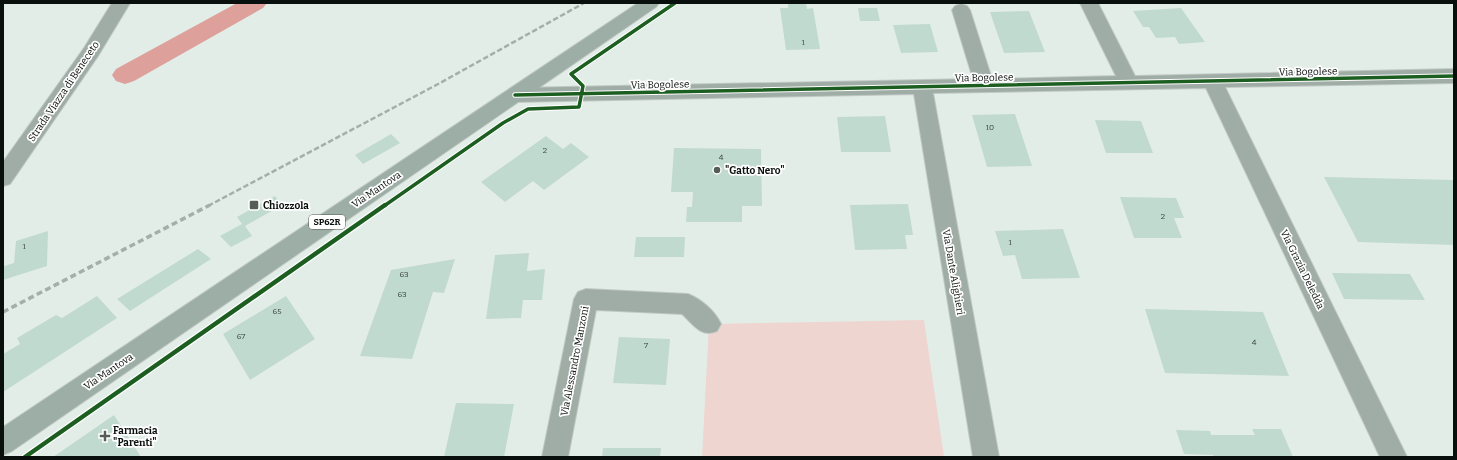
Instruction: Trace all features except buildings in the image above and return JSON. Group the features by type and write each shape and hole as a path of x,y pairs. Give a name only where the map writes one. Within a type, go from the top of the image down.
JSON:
{"main road":[{"name":"Via Mantova","path":"3,442 650,3"}],"street":[{"name":"Strada Viazza di Beneceto","path":"3,178 91,52 121,3"},
{"path":"1089,3 1129,83"},
{"path":"961,10 984,85"},
{"name":"Via Bogolese","path":"515,95 1454,76"},
{"name":"Via Grazia Deledda","path":"1212,80 1394,457"},
{"name":"Via Dante Alighieri","path":"922,87 986,457"},
{"name":"Via Alessandro Manzoni","path":"555,457 586,299 688,304 709,324"}],"shaded area":[{"path":"924,320 944,457 702,457 709,324"}],"waterway":[{"path":"125,75 255,3"}],"railway":[{"path":"208,206 440,83 584,3"},
{"path":"3,312 210,205"}],"cycle path":[{"path":"25,457 503,123 528,109 579,107 583,86 571,74 675,3"},
{"path":"515,95 1454,76"}],"place":[{"name":"\"Gatto Nero\"","path":"717,170"},
{"name":"Chiozzola","path":"254,205"},
{"name":"Farmacia \"Parenti\"","path":"105,436"}]}
